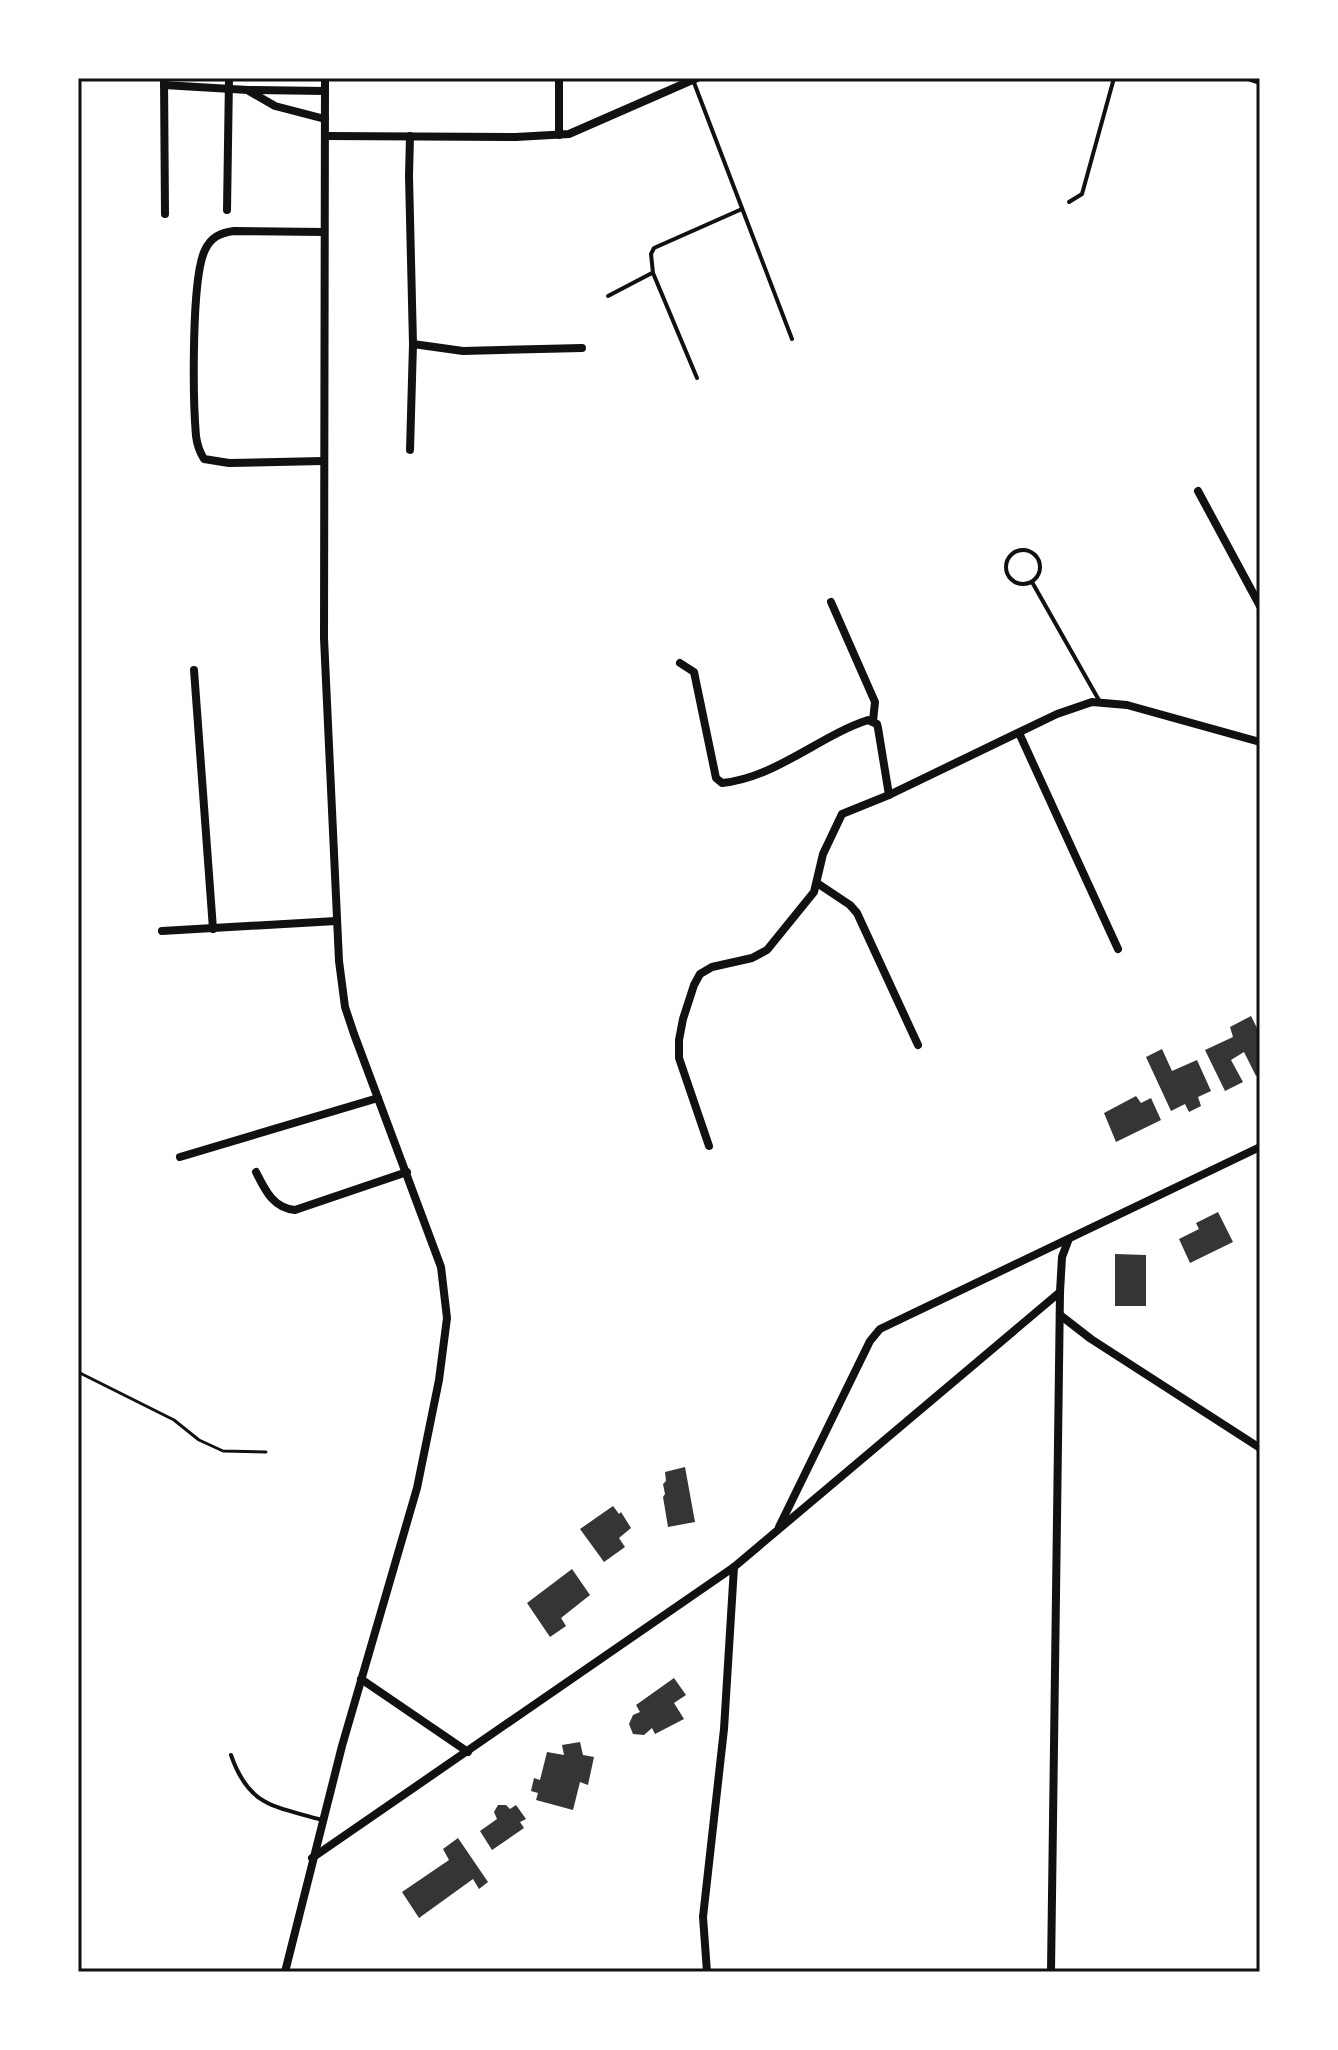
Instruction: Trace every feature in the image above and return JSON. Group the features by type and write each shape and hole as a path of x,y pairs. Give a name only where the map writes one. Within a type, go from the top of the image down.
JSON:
{"street":[{"path":"227,210 229,78"},
{"path":"285,1972 322,1820 417,1488 445,1346 447,1318 441,1267 345,1007 336,921 324,638 325,78"},
{"path":"559,78 559,135"},
{"path":"1251,78 1260,81"},
{"path":"325,136 559,135 579,130 695,79"},
{"path":"165,214 164,82 229,89 325,91"},
{"path":"248,90 275,106 325,119"},
{"path":"410,136 413,344 410,450"},
{"path":"323,461 229,463 204,459 196,437 195,347 201,259 211,240 234,231 324,232"},
{"path":"413,344 479,352 582,348"},
{"path":"1198,491 1260,606"},
{"path":"831,602 875,702 873,721 878,728 889,795"},
{"path":"680,663 694,672 716,778 722,783 754,774 863,722 873,721"},
{"path":"194,670 213,929"},
{"path":"709,1146 680,1066 678,1049 683,1019 696,979 712,967 752,958 767,950 807,901 817,883 823,854 842,814 1080,705 1100,702 1127,705 1260,742"},
{"path":"1019,733 1118,949"},
{"path":"817,883 850,905 861,919 918,1045"},
{"path":"162,931 336,921"},
{"path":"180,1157 378,1098"},
{"path":"776,1532 875,1334 887,1325 1260,1147"},
{"path":"256,1172 276,1203 285,1209 295,1210 407,1172"},
{"path":"1051,1972 1060,1292 1062,1257 1068,1241"},
{"path":"312,1858 734,1567 1060,1292"},
{"path":"1060,1315 1091,1339 1260,1448"},
{"path":"707,1972 703,1917 724,1729 734,1567"},
{"path":"361,1679 468,1752"}],"lane":[{"path":"1069,202 1082,194 1114,78"},
{"path":"695,79 792,339"},
{"path":"697,378 653,273 651,254 654,248 742,209"},
{"path":"608,296 653,273"},
{"path":"1014,552 1031,552 1038,559 1038,576 1032,582 1018,584 1008,575 1007,563 1014,552"},
{"path":"1032,582 1100,702"},
{"path":"231,1755 238,1777 252,1794 271,1805 322,1820"}],"path":[{"path":"78,1372 174,1420 199,1440 223,1451 266,1452"}],"building":[{"path":"1251,1016 1260,1034 1260,1073 1256,1076 1244,1052 1231,1060 1243,1082 1225,1091 1205,1050 1233,1037 1230,1027"},
{"path":"1162,1049 1172,1071 1197,1060 1211,1091 1198,1097 1201,1106 1189,1112 1185,1104 1171,1111 1146,1057"},
{"path":"1136,1096 1141,1103 1151,1098 1161,1120 1116,1142 1104,1113"},
{"path":"1218,1212 1233,1242 1190,1263 1179,1239 1199,1229 1196,1223"},
{"path":"1115,1254 1146,1255 1146,1306 1115,1306"},
{"path":"685,1467 695,1522 668,1527 663,1497 665,1472"},
{"path":"613,1506 631,1528 619,1538 625,1547 604,1562 580,1529"},
{"path":"572,1569 590,1595 561,1618 566,1626 550,1637 527,1603"},
{"path":"674,1678 686,1695 674,1703 684,1719 655,1734 652,1728 644,1735 633,1734 629,1724 633,1715 640,1712 636,1705"},
{"path":"580,1742 583,1755 594,1757 588,1785 580,1782 573,1810 536,1800 538,1793 531,1791 534,1778 540,1780 547,1752 564,1755 562,1745"},
{"path":"498,1805 506,1805 510,1809 516,1805 526,1819 520,1822 524,1828 492,1850 480,1831 497,1819 494,1812"},
{"path":"458,1838 488,1882 479,1889 473,1879 419,1918 402,1892 449,1860 443,1849"}]}
